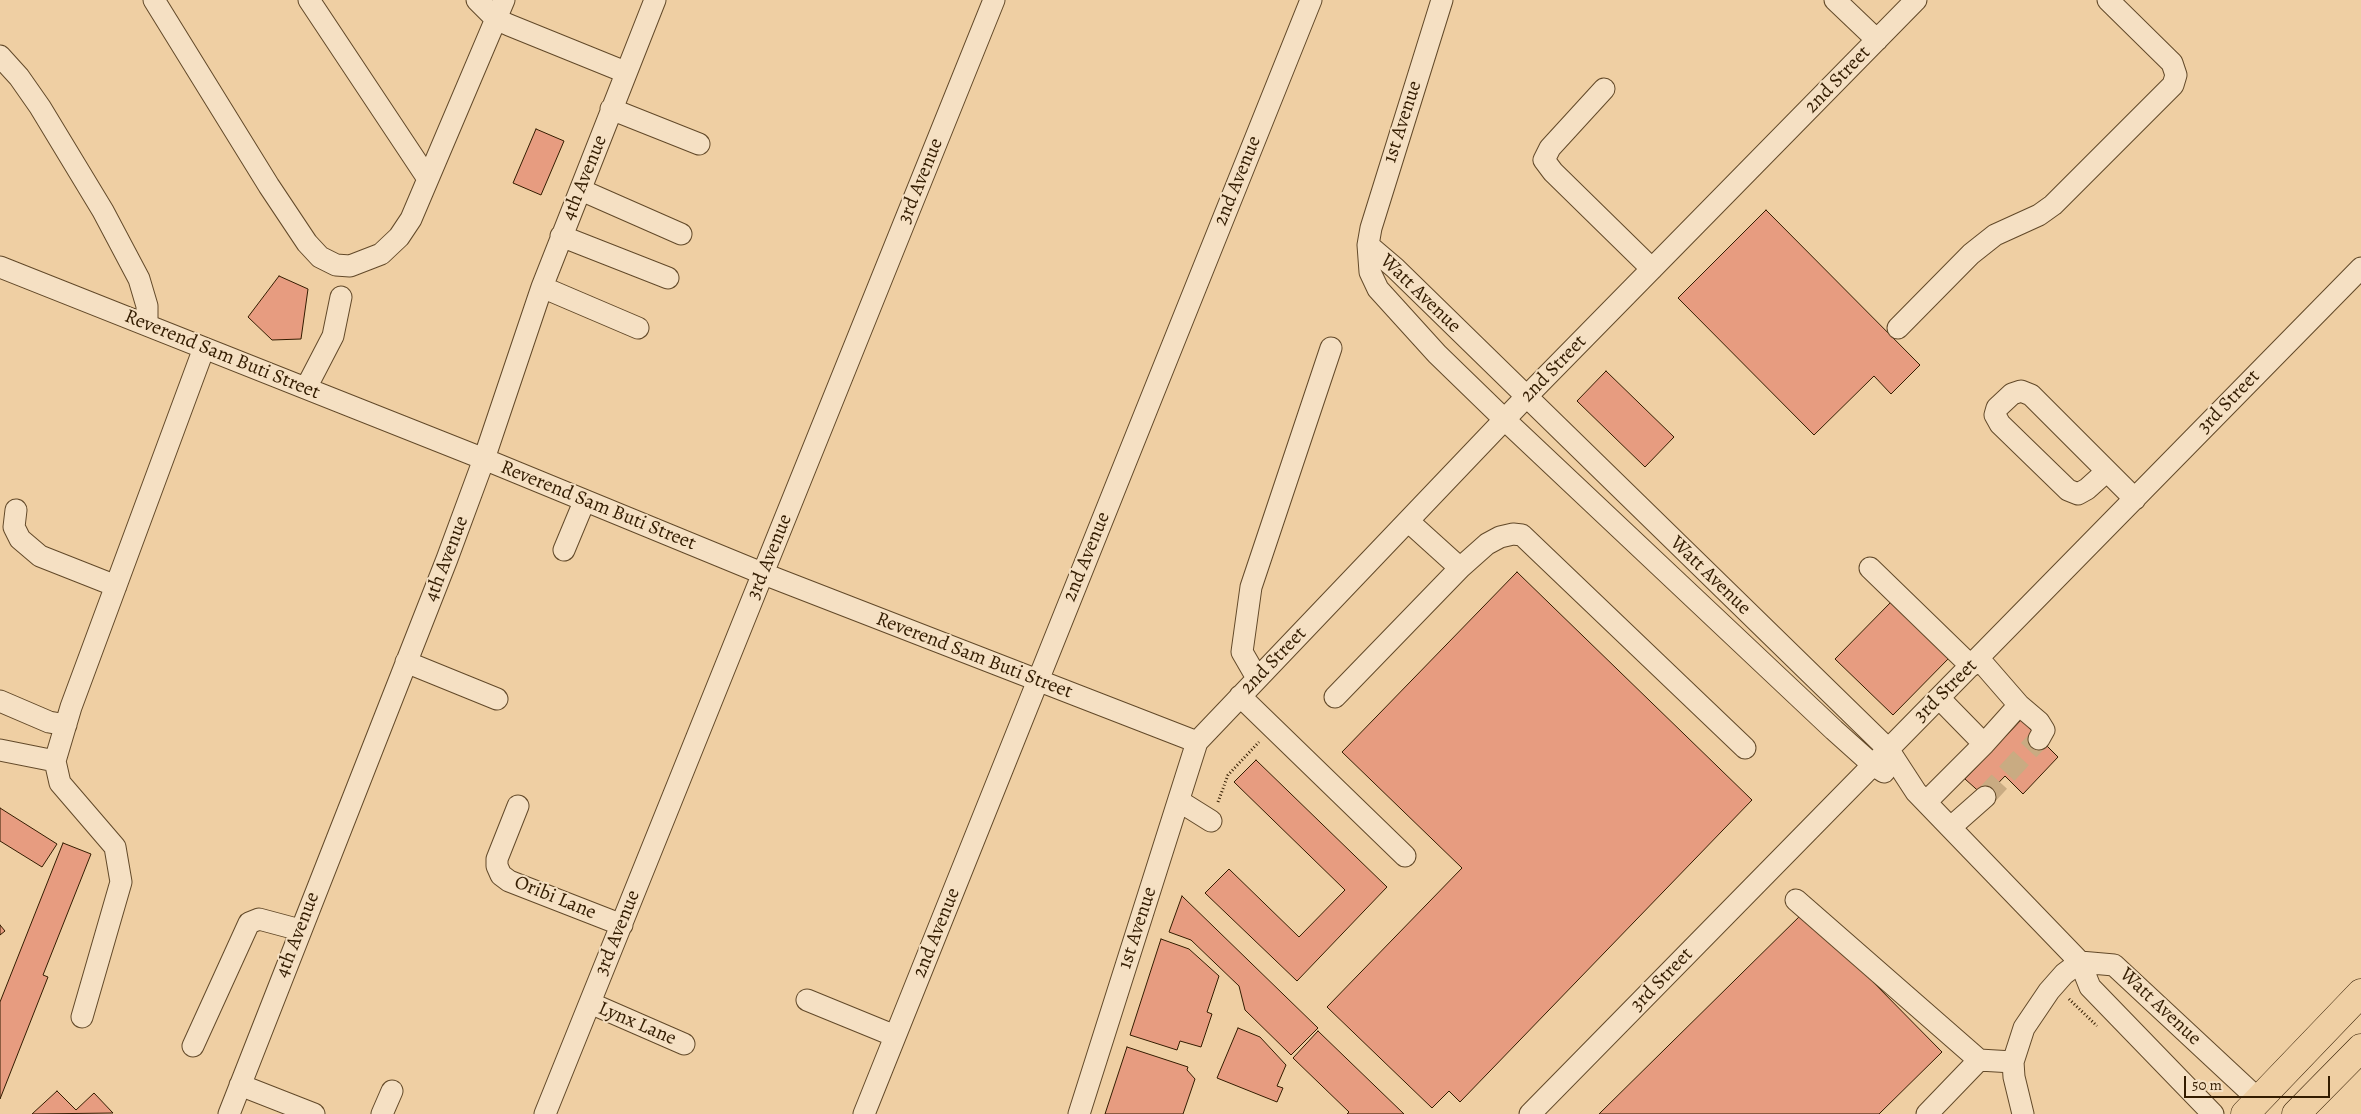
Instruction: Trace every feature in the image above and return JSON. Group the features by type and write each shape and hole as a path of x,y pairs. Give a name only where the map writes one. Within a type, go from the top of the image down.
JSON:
{"main road":[{"path":"2260,1109 2361,993"},
{"path":"2296,1114 2361,1048"}],"street":[{"path":"154,0 268,186 307,243 320,257 336,265 350,266 381,254 399,237 411,219 500,9"},
{"path":"309,0 428,179"},
{"path":"476,0 500,9 626,72"},
{"name":"4th Avenue","path":"229,1114 484,459 561,236 581,190 655,0"},
{"name":"3rd Avenue","path":"545,1114 994,0"},
{"name":"2nd Avenue","path":"864,1114 1311,0"},
{"path":"1835,0 1877,40"},
{"name":"2nd Street","path":"1197,742 1526,397 1916,0"},
{"path":"1898,328 1971,254 1995,235 2039,215 2053,205 2173,85 2176,74 2172,63 2108,0"},
{"name":"1st Avenue","path":"1368,245 1380,195 1440,1"},
{"path":"0,56 19,77 40,107 103,211 139,279 147,306 147,325"},
{"path":"1604,89 1550,148 1544,160 1553,172 1652,269"},
{"path":"611,109 698,144"},
{"path":"581,190 681,234"},
{"path":"561,236 668,278"},
{"name":"Watt Avenue","path":"1368,245 1395,268 1888,750 1921,797"},
{"name":"Watt Avenue","path":"1368,245 1370,272 1378,289 1391,306 1505,420 1654,562 1873,765 1921,797 1952,827 2080,962 2090,987 2214,1114"},
{"name":"Reverend Sam Buti Street","path":"0,267 484,459 584,502 764,574 1197,742"},
{"name":"3rd Street","path":"1530,1114 2361,268"},
{"path":"542,287 638,328"},
{"path":"306,388 333,336 341,297"},
{"path":"82,1017 121,882 115,847 60,783 55,761 116,586 204,348"},
{"path":"1257,678 1242,652 1252,587 1331,348"},
{"path":"2107,471 2087,489 2078,494 2068,490 2000,424 1996,415 1997,408 2012,394 2021,391 2031,395 2107,471 2135,499"},
{"path":"564,550 584,502"},
{"path":"16,510 14,527 20,538 40,556 116,586"},
{"path":"1408,521 1460,568"},
{"path":"1336,697 1460,568 1494,540 1513,534 1522,535 1745,748"},
{"path":"1870,568 2039,722 2044,730 2039,738"},
{"path":"406,662 497,699"},
{"path":"1240,696 1405,856"},
{"path":"1939,698 1984,744"},
{"path":"0,702 50,722 66,726"},
{"path":"1921,797 1984,744 2020,704"},
{"name":"1st Avenue","path":"1079,1114 1197,742"},
{"path":"0,750 55,761"},
{"path":"1952,827 1985,797"},
{"path":"1179,801 1211,821"},
{"name":"Oribi Lane","path":"518,806 497,859 497,866 501,875 509,881 622,925"},
{"path":"1796,900 1979,1060 2013,1062"},
{"path":"193,1046 249,923 259,918 300,930"},
{"path":"2023,1114 2014,1077 2013,1062 2024,1028 2049,991 2064,974 2080,962"},
{"name":"Watt Avenue","path":"2080,962 2114,965 2260,1109"},
{"path":"807,1000 895,1036"},
{"name":"Lynx Lane","path":"590,1004 684,1044"},
{"path":"1927,1114 1979,1060"},
{"path":"240,1085 314,1114"},
{"path":"382,1114 392,1091"}],"path":[{"path":"1211,821 1228,775 1251,750 1274,730"}],"building":[{"path":"536,129 564,141 541,195 513,183"},
{"path":"1766,210 1920,365 1891,394 1874,376 1814,435 1678,298"},
{"path":"279,276 308,289 301,339 272,340 248,317"},
{"path":"1606,371 1674,437 1645,467 1577,401"},
{"path":"1517,572 1752,800 1460,1102 1449,1091 1432,1108 1327,1007 1462,868 1342,752"},
{"path":"1893,600 1950,657 1893,715 1835,659"},
{"path":"2021,720 2058,757 2023,794 2005,776 1985,797 1965,779"},
{"path":"1256,760 1387,887 1297,981 1205,893 1229,869 1299,937 1345,890 1234,782"},
{"path":"0,808 57,844 42,867 0,841"},
{"path":"63,843 91,854 43,975 48,977 0,1099 0,1002"},
{"path":"1182,896 1318,1028 1291,1055 1245,1010 1239,986 1191,940 1169,932"},
{"path":"1804,912 1942,1052 1879,1114 1599,1114"},
{"path":"0,925 5,931 0,935"},
{"path":"1161,939 1189,949 1219,976 1207,1012 1212,1014 1201,1047 1180,1041 1177,1050 1130,1035"},
{"path":"1238,1028 1260,1037 1286,1065 1277,1086 1283,1088 1277,1102 1217,1078"},
{"path":"1318,1031 1404,1114 1347,1114 1349,1112 1293,1058"},
{"path":"1127,1047 1188,1067 1187,1070 1195,1079 1183,1114 1105,1114"},
{"path":"57,1091 76,1110 94,1093 113,1113 32,1114"}],"tunnel":[{"path":"1985,797 2039,739"}]}
